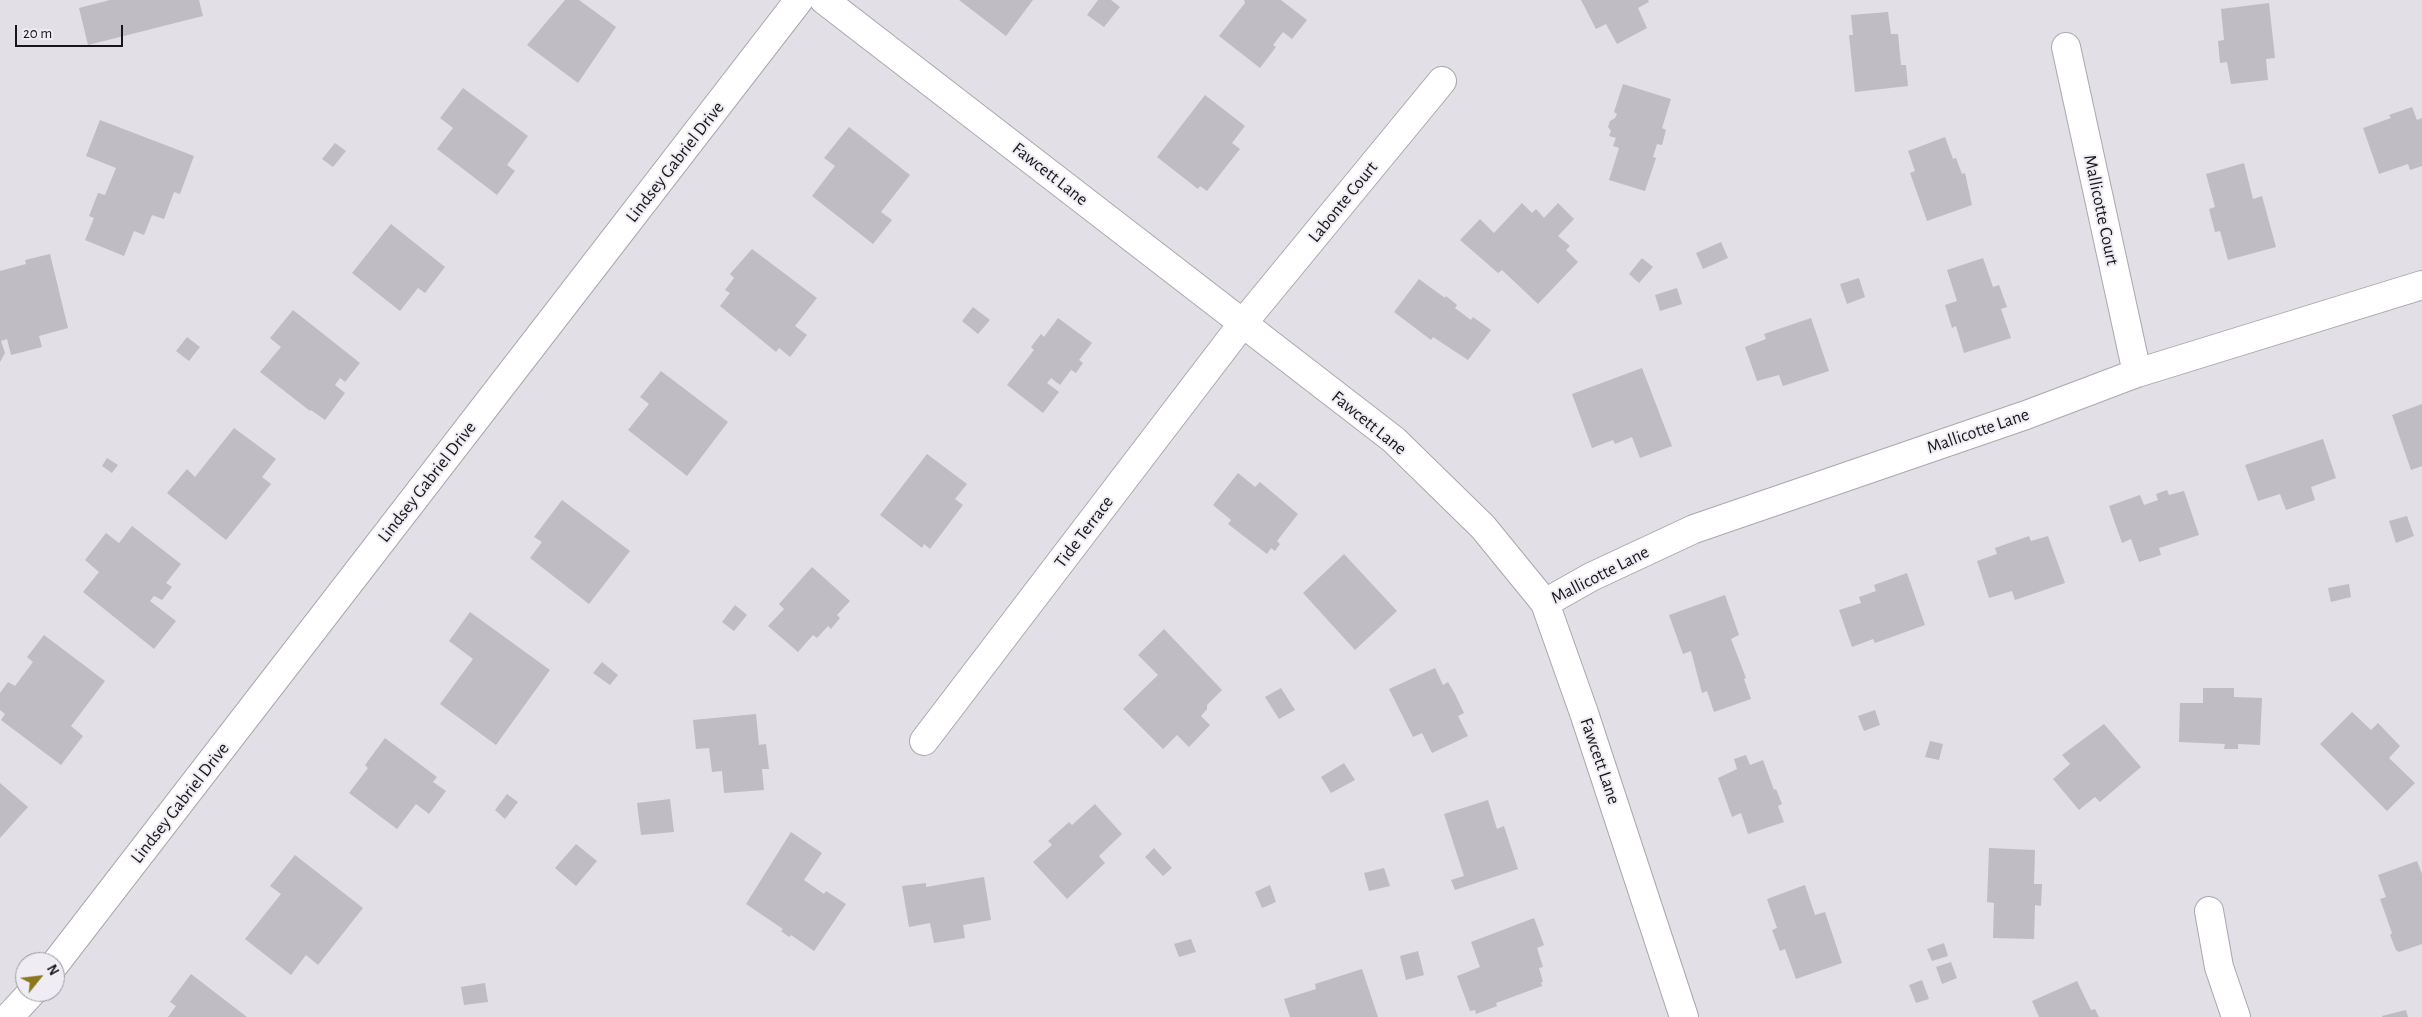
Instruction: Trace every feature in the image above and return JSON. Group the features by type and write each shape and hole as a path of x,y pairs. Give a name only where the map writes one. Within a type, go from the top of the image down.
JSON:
{"street":[{"name":"Lindsey Gabriel Drive","path":"64,952 799,0"},
{"name":"Fawcett Lane","path":"824,0 1394,440 1482,527 1544,604 1590,732 1684,1017"},
{"name":"Mallicotte Court","path":"2066,47 2137,373"},
{"name":"Labonte Court","path":"1243,323 1442,81"},
{"name":"Mallicotte Lane","path":"1544,604 1591,577 1694,529 2026,415 2137,373 2422,285"},
{"name":"Tide Terrace","path":"924,741 1243,323"},
{"path":"2209,911 2219,967 2236,1017"},
{"path":"10,1017 23,1002"}],"building":[{"path":"110,0 199,0 203,16 88,45 79,8"},
{"path":"565,0 579,0 616,27 578,83 527,45"},
{"path":"959,0 1033,0 1006,36"},
{"path":"1098,0 1111,0 1120,7 1104,27 1087,15"},
{"path":"1244,0 1281,0 1307,20 1292,39 1283,32 1273,45 1276,47 1260,68 1219,36 1245,3"},
{"path":"1581,0 1648,0 1649,2 1638,8 1647,28 1617,44 1606,24 1596,29"},
{"path":"2269,3 2275,58 2266,59 2268,80 2231,84 2227,62 2220,63 2218,41 2224,40 2221,9"},
{"path":"1888,12 1891,34 1898,34 1901,65 1906,65 1908,86 1855,92 1849,35 1853,35 1851,15"},
{"path":"1623,84 1671,99 1662,128 1666,130 1662,145 1657,144 1653,157 1656,158 1645,191 1609,180 1619,148 1613,146 1616,138 1609,136 1611,131 1608,127 1610,121 1617,114 1614,112"},
{"path":"463,88 528,136 507,165 515,171 497,195 437,149 453,128 440,118"},
{"path":"1205,95 1245,126 1232,143 1240,149 1207,191 1200,186 1198,189 1157,157"},
{"path":"2412,107 2417,120 2422,118 2422,166 2410,170 2408,164 2379,174 2363,128 2391,118 2389,115"},
{"path":"100,120 194,156 180,194 174,192 164,219 152,215 144,235 134,231 124,256 85,240 94,218 89,216 98,193 105,195 116,168 86,156"},
{"path":"849,127 910,175 881,212 892,220 873,244 812,196 835,166 824,158"},
{"path":"1945,137 1953,159 1956,158 1962,174 1965,173 1972,205 1927,221 1910,173 1915,171 1908,151"},
{"path":"335,143 346,151 333,167 322,159"},
{"path":"2244,163 2253,199 2262,196 2276,247 2228,260 2220,231 2215,232 2209,209 2215,207 2206,174"},
{"path":"1522,203 1532,213 1536,209 1544,218 1558,203 1574,219 1558,236 1570,246 1566,250 1578,262 1538,304 1502,270 1498,273 1460,240 1480,219 1494,233"},
{"path":"391,224 445,267 425,293 418,288 400,311 352,273"},
{"path":"1721,242 1728,258 1703,269 1696,253"},
{"path":"752,249 817,298 795,326 807,335 790,357 779,348 776,352 720,306 730,293 725,290 734,278 730,274"},
{"path":"50,254 68,328 39,336 42,347 11,355 7,339 1,341 5,353 0,362 0,271 26,264 25,260"},
{"path":"1642,258 1653,267 1639,283 1629,274"},
{"path":"1983,258 1993,287 1999,285 2007,307 2001,309 2011,338 1964,353 1956,326 1952,328 1945,305 1957,301 1947,270"},
{"path":"1859,278 1865,297 1847,304 1840,284"},
{"path":"1419,279 1445,298 1446,296 1457,305 1455,308 1471,320 1473,317 1491,330 1468,360 1433,337 1431,340 1394,312"},
{"path":"1677,288 1682,304 1660,311 1655,295"},
{"path":"973,307 990,320 978,334 962,321"},
{"path":"293,310 360,363 345,382 340,378 335,385 345,393 325,420 310,411 260,372 281,347 270,338"},
{"path":"1058,318 1092,343 1079,360 1083,363 1076,373 1071,370 1060,385 1051,378 1047,383 1059,392 1043,413 1007,385 1034,350 1031,347 1041,334 1044,337"},
{"path":"1811,318 1829,371 1783,386 1779,375 1757,381 1745,347 1766,339 1764,334"},
{"path":"187,337 200,347 189,361 176,351"},
{"path":"1642,368 1672,446 1640,458 1632,437 1615,444 1613,440 1592,448 1572,394"},
{"path":"661,371 728,422 687,476 628,430 649,404 640,397"},
{"path":"2422,404 2422,466 2411,470 2392,415"},
{"path":"234,428 276,459 262,477 271,484 226,540 167,493 187,469 195,477"},
{"path":"2323,439 2336,478 2311,487 2315,500 2286,510 2280,494 2258,501 2245,465"},
{"path":"927,454 967,484 955,499 963,505 930,549 924,544 922,548 880,515"},
{"path":"107,458 118,465 112,473 102,466"},
{"path":"1238,473 1255,487 1260,482 1298,514 1277,541 1280,544 1275,551 1271,548 1267,554 1228,524 1231,520 1213,505"},
{"path":"2167,490 2169,495 2184,491 2199,535 2159,548 2161,555 2139,562 2131,539 2122,543 2109,506 2140,495 2144,505 2158,500 2156,494"},
{"path":"562,500 630,551 589,604 530,558 542,542 534,537"},
{"path":"2407,516 2414,536 2396,543 2389,521"},
{"path":"132,526 181,564 166,583 172,587 162,600 154,596 150,601 176,621 154,649 83,592 99,572 85,560 106,533 119,543"},
{"path":"2029,536 2031,541 2048,536 2065,583 2015,600 2012,591 1989,598 1977,561 1997,554 1995,548"},
{"path":"1344,554 1397,611 1355,650 1303,593"},
{"path":"812,567 850,601 837,615 840,618 831,629 828,626 817,638 813,635 798,652 768,626 784,609 779,604"},
{"path":"1907,573 1925,625 1875,643 1873,639 1852,647 1839,610 1861,603 1859,597 1876,591 1874,585"},
{"path":"2349,584 2351,597 2331,602 2328,588"},
{"path":"1725,595 1739,635 1731,639 1746,678 1744,679 1751,699 1714,712 1707,691 1702,693 1691,651 1683,654 1669,615"},
{"path":"735,605 747,615 734,631 722,622"},
{"path":"470,612 550,670 496,745 440,704 473,659 449,641"},
{"path":"1164,629 1222,690 1207,705 1207,709 1201,716 1210,725 1189,747 1177,735 1163,749 1123,709 1158,675 1138,655"},
{"path":"44,635 105,681 71,726 83,736 61,765 1,720 5,714 0,710 0,693 8,682 15,686 33,662 27,657"},
{"path":"602,662 618,675 610,685 593,673"},
{"path":"1435,668 1443,685 1448,682 1455,694 1464,713 1458,716 1468,736 1432,753 1422,733 1413,737 1389,689"},
{"path":"1281,688 1295,710 1279,719 1265,697"},
{"path":"2203,688 2234,688 2234,697 2262,698 2260,745 2238,744 2238,749 2224,749 2225,744 2179,742 2180,703 2203,703"},
{"path":"1875,710 1880,725 1864,731 1858,716"},
{"path":"2352,712 2371,730 2378,723 2400,746 2389,758 2415,783 2387,811 2320,744"},
{"path":"756,714 759,745 766,744 769,769 762,769 764,790 724,793 722,771 712,772 709,748 696,749 693,720"},
{"path":"2104,724 2141,767 2100,802 2095,797 2079,810 2053,779 2070,764 2062,755"},
{"path":"385,738 437,777 433,782 446,791 429,814 416,804 397,829 349,793 368,768 365,765"},
{"path":"1930,741 1943,744 1939,760 1925,757"},
{"path":"1746,755 1750,765 1763,760 1774,790 1776,789 1782,804 1778,806 1784,822 1748,834 1741,813 1732,817 1718,778 1737,769 1734,759"},
{"path":"1344,763 1355,780 1331,793 1321,777"},
{"path":"0,783 28,807 0,838"},
{"path":"507,794 518,802 505,819 495,810"},
{"path":"670,799 674,832 641,835 637,803"},
{"path":"1488,800 1497,829 1504,826 1518,869 1455,890 1451,880 1464,876 1444,814"},
{"path":"1095,804 1122,834 1099,856 1105,863 1067,899 1033,862 1052,845 1048,841 1069,822 1072,825"},
{"path":"791,832 822,853 804,880 824,894 826,891 846,904 814,951 791,935 789,937 781,931 783,929 746,904"},
{"path":"576,844 597,861 576,886 555,868"},
{"path":"1154,848 1172,868 1163,876 1145,857"},
{"path":"1989,848 2035,850 2034,884 2042,884 2041,906 2035,905 2034,939 1993,938 1994,903 1987,902"},
{"path":"295,855 363,908 318,965 306,955 291,975 245,939 281,894 270,886"},
{"path":"2417,861 2422,874 2422,944 2399,952 2396,950 2390,935 2392,933 2380,899 2386,897 2378,875"},
{"path":"1384,868 1390,886 1369,891 1364,873"},
{"path":"984,877 991,920 963,925 965,938 934,943 930,923 909,927 902,886 926,883 926,887"},
{"path":"1270,885 1276,902 1262,908 1255,892"},
{"path":"1805,885 1815,915 1825,912 1842,963 1796,979 1785,949 1780,951 1772,930 1777,928 1767,899"},
{"path":"1534,918 1544,945 1537,948 1543,967 1539,968 1543,982 1541,982 1542,986 1496,1003 1497,1006 1476,1014 1475,1010 1470,1011 1457,976 1480,967 1471,942"},
{"path":"1191,939 1196,952 1179,957 1174,944"},
{"path":"1944,943 1948,956 1932,961 1927,949"},
{"path":"1418,951 1424,975 1406,980 1400,956"},
{"path":"1951,962 1957,978 1942,984 1936,967"},
{"path":"1362,969 1378,1017 1290,1017 1284,999 1316,989 1315,984"},
{"path":"191,974 247,1017 168,1017 176,1006 170,1002"},
{"path":"1922,980 1929,999 1916,1003 1909,985"},
{"path":"2077,981 2091,1010 2095,1009 2099,1017 2039,1017 2032,1001"},
{"path":"485,983 488,1002 464,1005 461,987"},
{"path":"2406,1010 2408,1017 2382,1017 2382,1016"}]}
